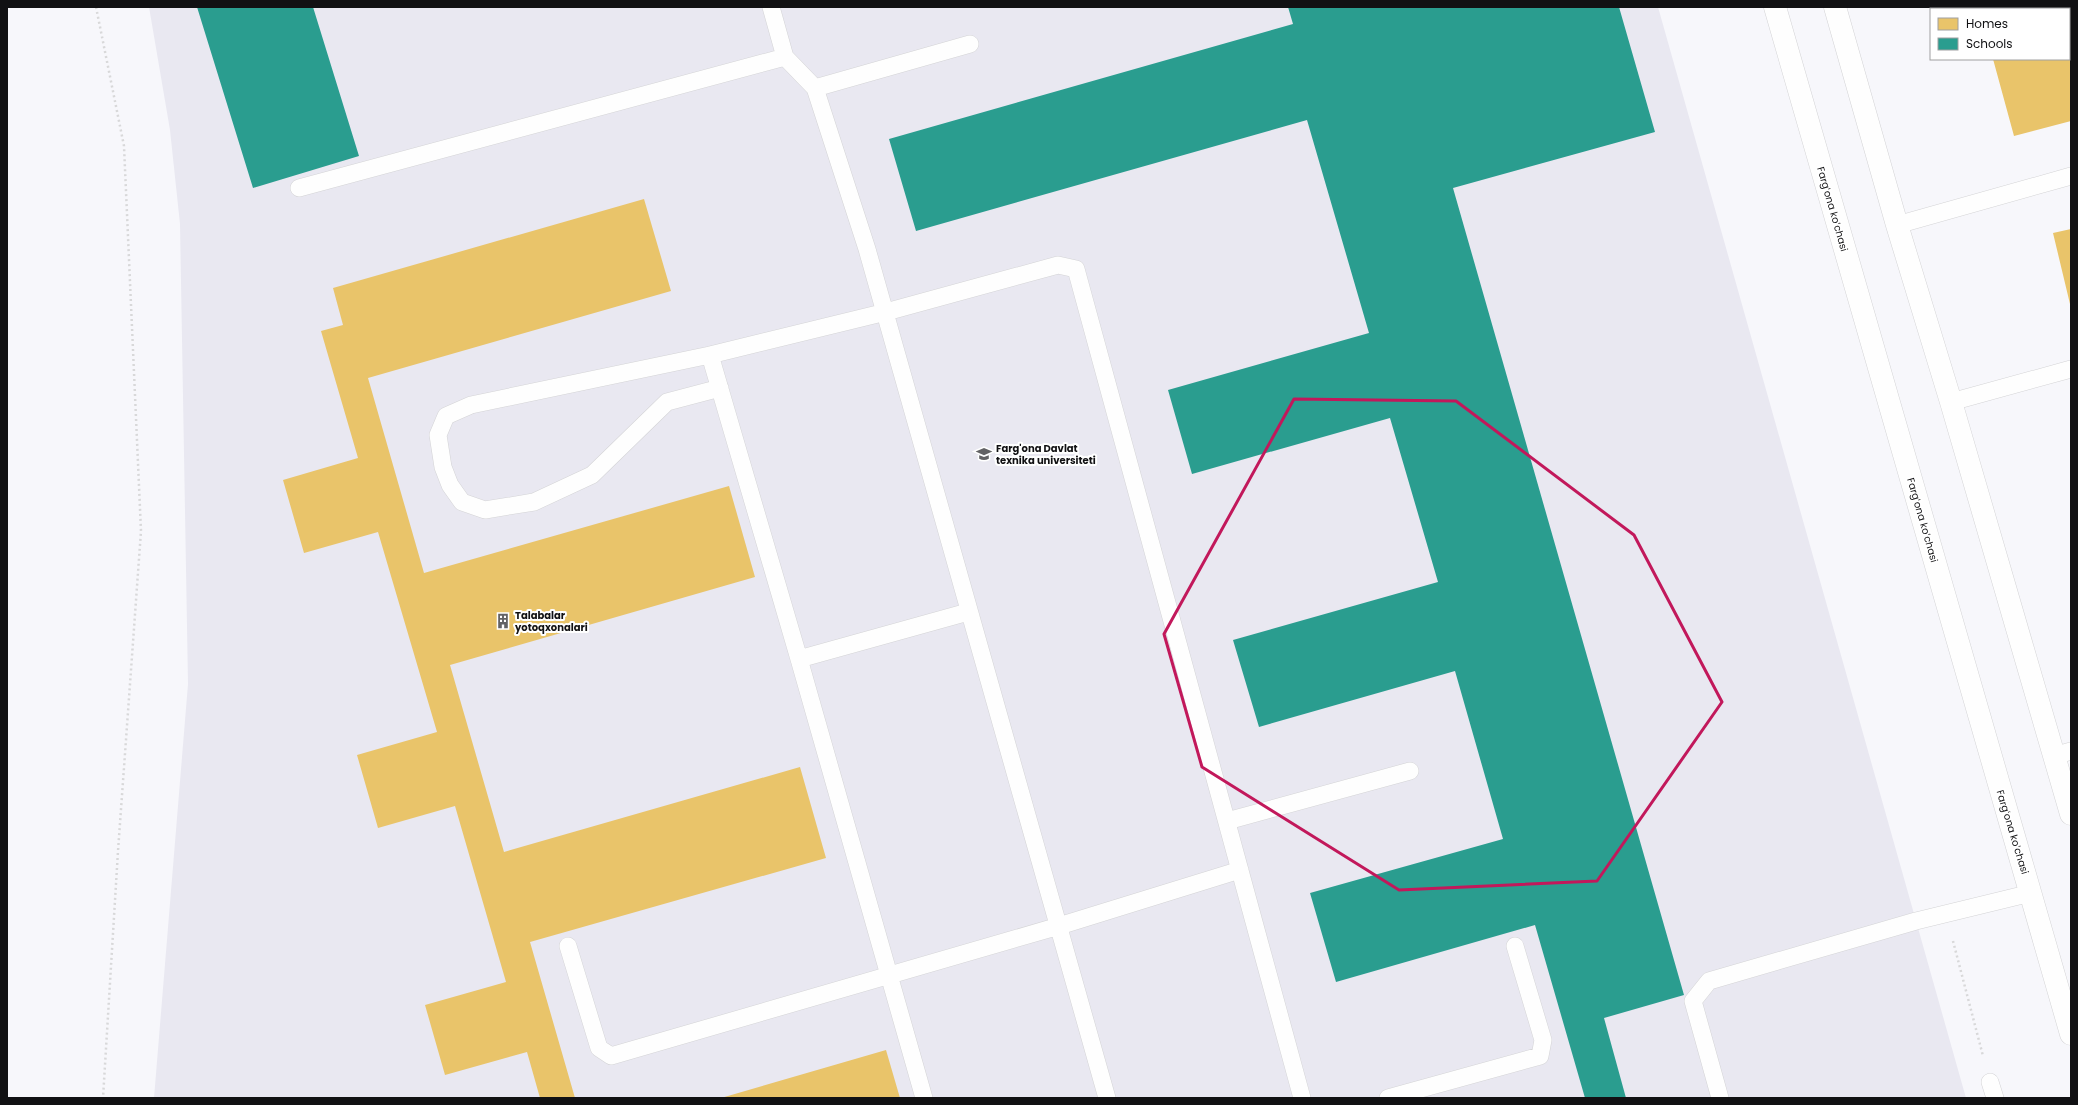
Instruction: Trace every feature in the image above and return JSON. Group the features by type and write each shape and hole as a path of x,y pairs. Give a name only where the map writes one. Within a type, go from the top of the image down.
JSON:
{"main road":[{"name":"Fargʻona koʻchasi","path":"1775,7 2071,1034"},
{"path":"1835,7 1897,225 2062,754 2071,814"}],"lane":[{"path":"770,7 785,57 815,88 886,312 968,612 1107,1098"},
{"path":"815,88 970,44"},
{"path":"299,188 785,57"},
{"path":"1897,225 2071,176"},
{"path":"720,388 667,402 592,475 534,502 485,510 462,502 450,485 443,467 438,435 446,416 471,405 710,355 886,312 1058,265 1076,269 1302,1098"},
{"path":"710,355 799,659 924,1098"},
{"path":"1951,402 2071,369"},
{"path":"799,659 968,612"},
{"path":"1227,821 1410,771"},
{"path":"568,946 599,1048 610,1056 1059,926 1240,870"},
{"path":"1720,1098 1693,1001 1708,981 1946,914 2031,893"},
{"path":"1388,1098 1540,1056 1544,1040 1515,946"}],"path":[{"path":"96,7 124,146 141,531 118,852 103,1098"},
{"path":"1946,914 1992,1090"}],"highlighted area":[{"path":"1294,399 1456,401 1634,535 1722,702 1597,881 1399,890 1202,767 1164,634"}],"shaded area":[{"name":"Farg'ona Davlat texnika universiteti","path":"149,7 1658,7 1966,1098 154,1098 188,684 180,224 170,130"}],"building: Homes":[{"path":"2056,7 2056,8 1979,8"},
{"path":"2070,58 2071,121 2014,136 1993,60 2070,60"},
{"name":"Talabalar yotoqxonalari","path":"644,199 671,291 368,378 424,573 729,486 755,577 450,665 504,852 800,767 826,858 530,942 575,1098 540,1098 527,1052 445,1075 425,1005 506,982 455,806 378,828 357,755 437,732 378,532 304,553 283,480 358,458 321,331 343,325 333,288"},
{"path":"2071,229 2071,304 2070,304 2053,233"},
{"path":"886,1050 900,1098 721,1098"}],"building: Schools":[{"path":"197,7 313,7 359,156 253,188"},
{"path":"1288,7 1619,7 1655,132 1453,188 1684,995 1604,1018 1626,1098 1585,1098 1535,925 1336,982 1310,893 1503,839 1455,671 1259,727 1233,640 1438,582 1390,418 1192,474 1168,390 1369,333 1307,120 916,231 889,139 1293,24"}],"place":[{"name":"Farg'ona Davlat texnika universiteti","path":"984,454"},
{"name":"Talabalar yotoqxonalari","path":"503,621"}]}
